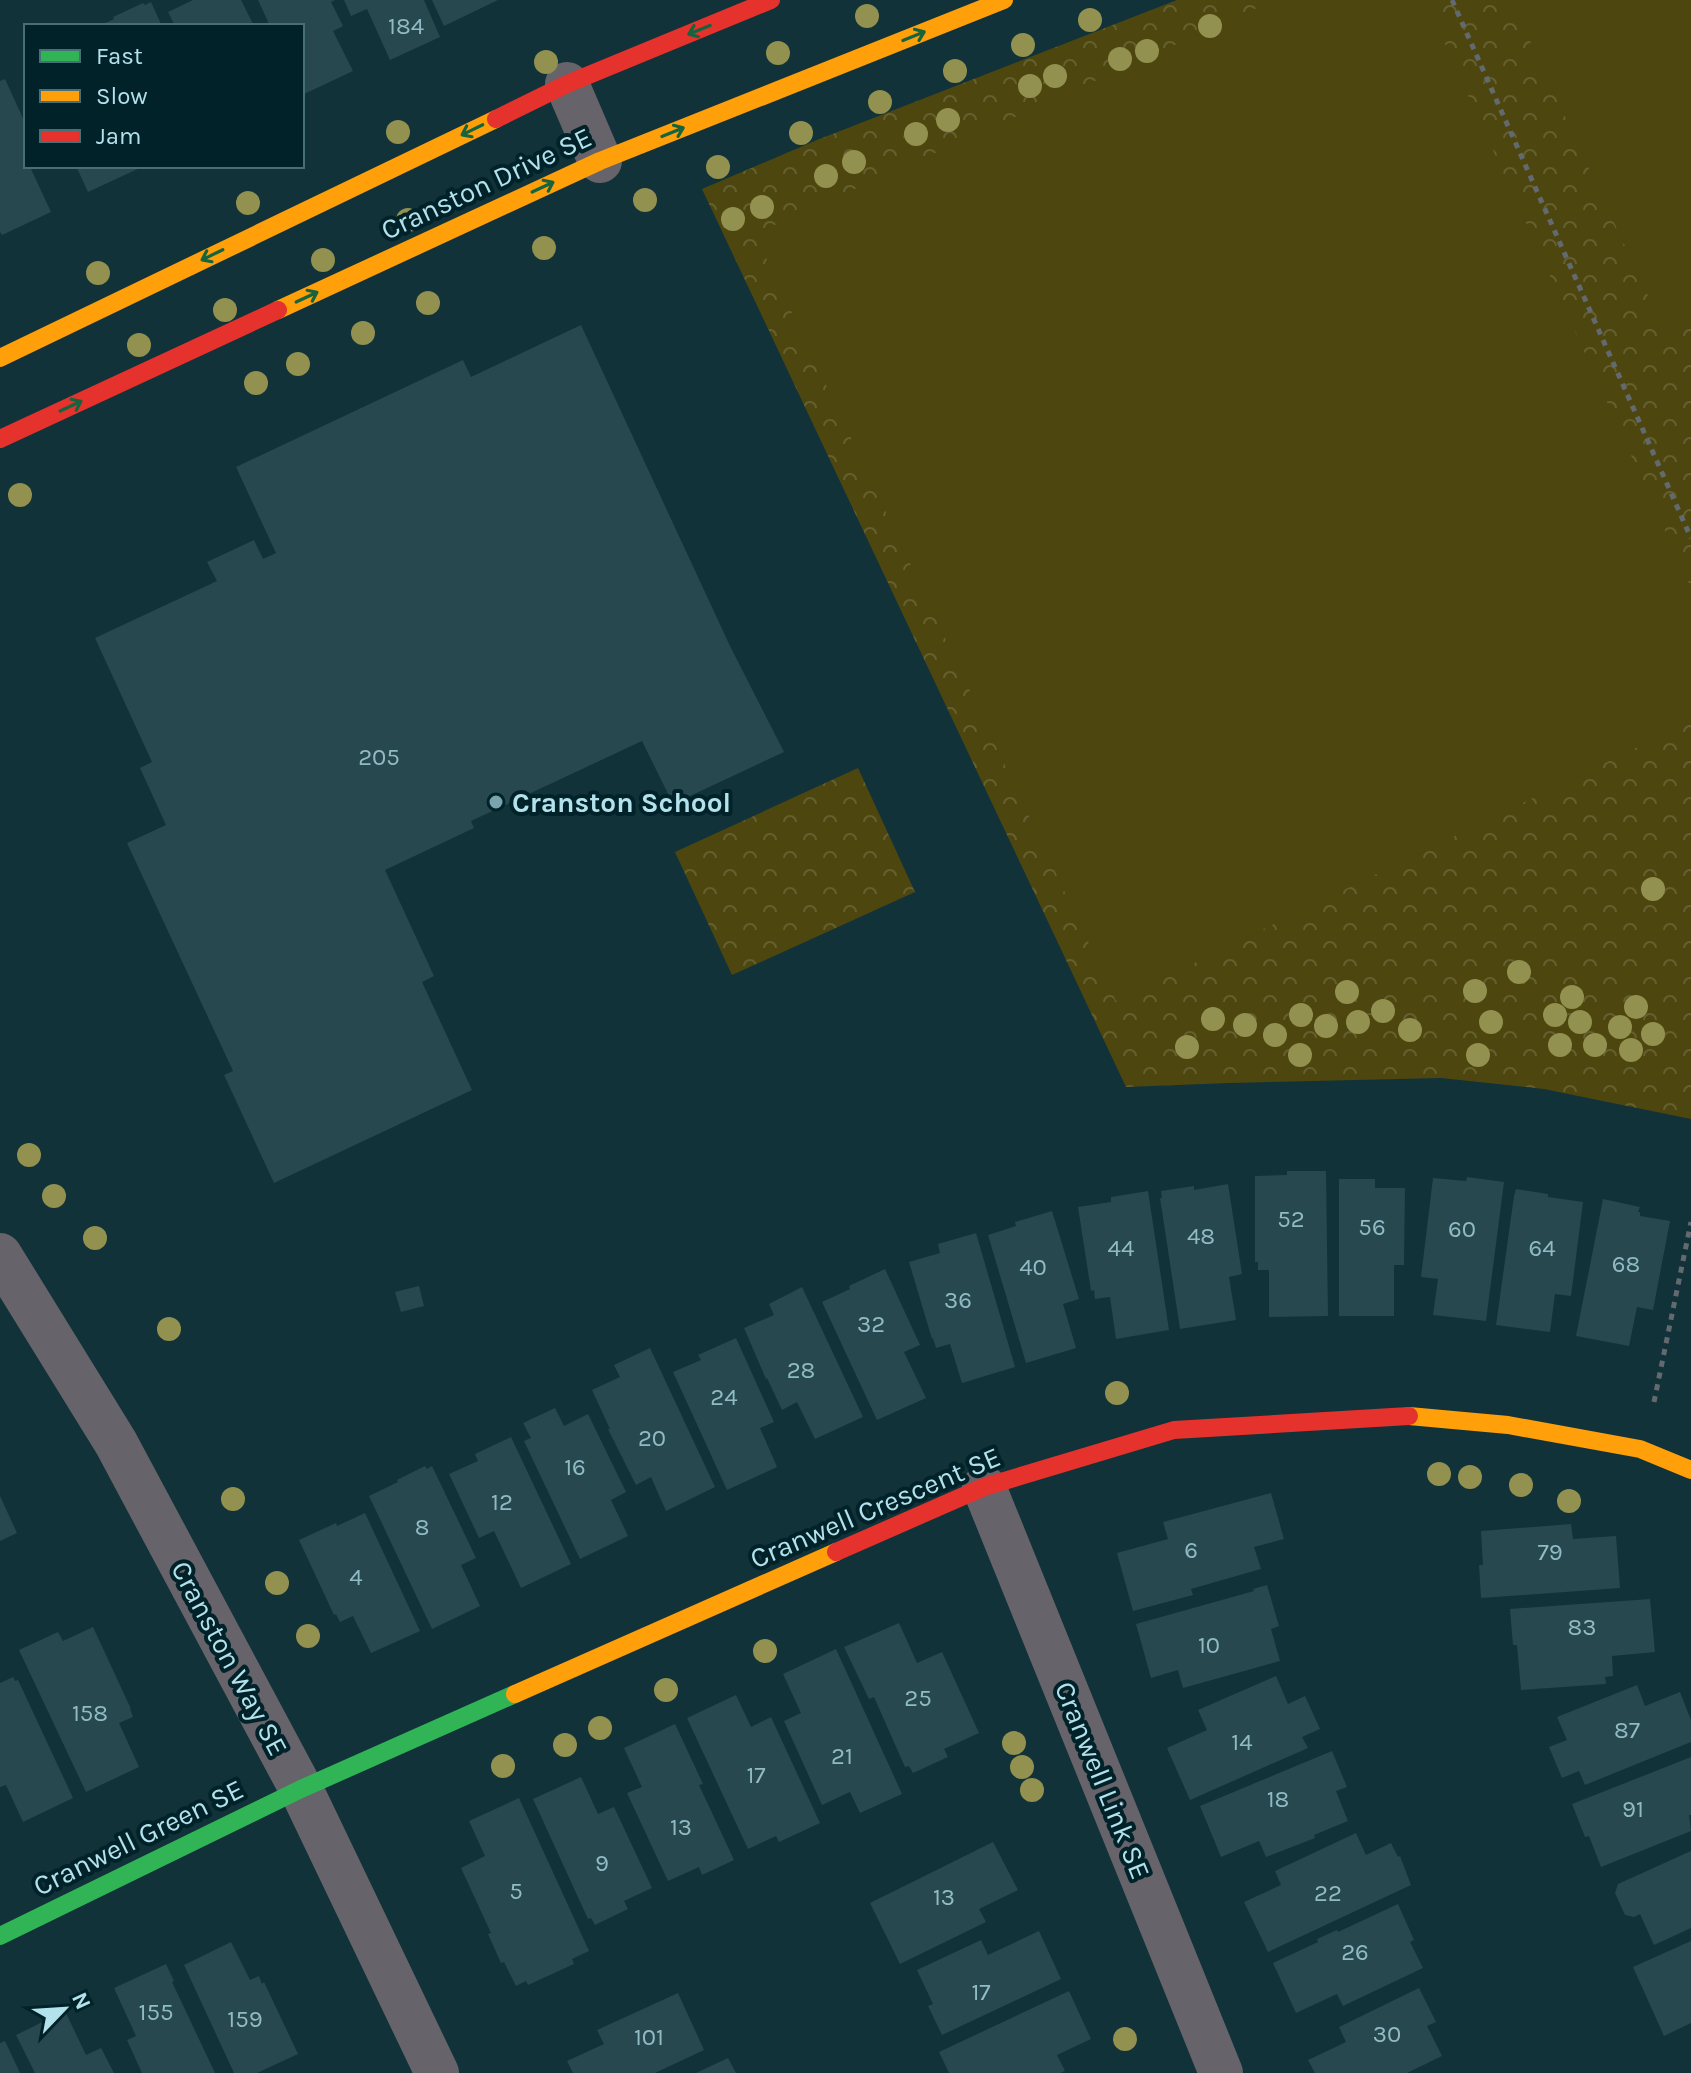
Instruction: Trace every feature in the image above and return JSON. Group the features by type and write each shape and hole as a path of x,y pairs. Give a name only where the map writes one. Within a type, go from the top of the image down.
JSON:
{"street":[{"name":"Cranston Drive SE","path":"0,358 567,84 771,0"},
{"name":"Cranston Drive SE","path":"0,439 600,161 1004,0"},
{"path":"567,84 600,161"},
{"name":"Cranston Way SE","path":"0,1255 116,1443 301,1789 437,2073"},
{"name":"Cranwell Crescent SE","path":"301,1789 984,1487 1174,1430 1403,1415 1508,1425 1640,1449 1691,1470"},
{"name":"Cranwell Link SE","path":"984,1487 1221,2073"},
{"name":"Cranwell Green SE","path":"0,1936 301,1789"}],"path":[{"path":"1452,0 1691,538"},
{"path":"1640,1449 1653,1406 1691,1222"}],"green space":[{"path":"1177,0 1691,0 1691,1119 1544,1089 1441,1078 1126,1087 702,189 817,140"},
{"path":"1275,0 1425,0 1691,588 1691,721 1116,1001 755,234"},
{"path":"1511,0 1691,0 1691,314 1664,330"},
{"path":"858,768 915,892 732,975 675,852"}],"building":[{"path":"193,0 241,0 253,24 174,24 168,12"},
{"path":"258,0 335,0 331,2 343,26 333,31 353,71 304,94 304,24 269,24"},
{"path":"344,0 424,0 440,37 390,60 367,9 351,16"},
{"path":"432,0 498,0 444,26"},
{"path":"151,2 161,24 103,24 143,3"},
{"path":"5,79 24,121 24,168 33,168 51,212 2,235 0,232 0,81"},
{"path":"77,168 140,168 88,192"},
{"path":"581,325 730,646 784,752 673,804 642,741 471,821 474,828 385,870 434,976 422,982 472,1090 274,1183 224,1075 233,1071 127,843 166,825 140,768 152,762 95,638 217,581 207,562 254,540 263,559 276,553 236,467 463,360 471,377"},
{"path":"1287,1171 1326,1171 1328,1316 1269,1317 1269,1270 1258,1270 1258,1262 1255,1262 1255,1176 1287,1175"},
{"path":"1467,1177 1504,1182 1486,1321 1433,1315 1438,1279 1421,1277 1433,1178 1466,1181"},
{"path":"1339,1179 1375,1179 1375,1188 1405,1188 1404,1265 1394,1265 1394,1316 1339,1316"},
{"path":"1228,1184 1242,1274 1229,1277 1236,1320 1180,1329 1161,1191 1194,1186 1194,1190"},
{"path":"1516,1189 1583,1202 1571,1296 1555,1294 1550,1332 1496,1325"},
{"path":"1148,1191 1169,1330 1116,1339 1110,1297 1095,1299 1094,1290 1091,1291 1078,1207 1111,1202 1111,1197"},
{"path":"1603,1199 1640,1207 1640,1216 1670,1221 1653,1310 1637,1307 1629,1346 1576,1336"},
{"path":"1052,1211 1079,1299 1063,1304 1076,1348 1026,1363 988,1235 1016,1226 1015,1222"},
{"path":"976,1233 1015,1367 962,1383 950,1344 936,1348 932,1339 909,1262 940,1253 938,1244"},
{"path":"885,1269 920,1345 904,1352 926,1398 877,1420 822,1302"},
{"path":"419,1286 424,1306 401,1312 395,1292"},
{"path":"802,1287 863,1417 815,1439 797,1402 782,1410 744,1328 774,1315 769,1304"},
{"path":"736,1338 774,1422 760,1428 777,1467 727,1490 673,1372 701,1360 698,1355"},
{"path":"650,1348 715,1487 666,1511 651,1477 636,1485 592,1390 620,1377 614,1365"},
{"path":"555,1408 564,1426 588,1414 626,1492 611,1500 628,1536 580,1559 524,1441 531,1438 523,1423"},
{"path":"511,1437 571,1564 521,1588 494,1531 479,1538 449,1474 478,1461 475,1454"},
{"path":"425,1466 427,1469 432,1466 476,1558 461,1565 480,1606 432,1629 369,1496"},
{"path":"1271,1493 1284,1539 1254,1547 1261,1569 1191,1589 1193,1595 1133,1611 1117,1553 1168,1539 1163,1522"},
{"path":"0,1496 17,1533 0,1541"},
{"path":"365,1513 420,1631 371,1653 353,1616 340,1622 334,1615 299,1540"},
{"path":"1571,1524 1573,1539 1616,1536 1620,1588 1481,1598 1481,1531"},
{"path":"1267,1585 1279,1626 1271,1629 1280,1661 1183,1688 1178,1670 1151,1678 1136,1624"},
{"path":"1650,1599 1655,1652 1612,1656 1613,1676 1605,1677 1606,1684 1521,1690 1510,1609"},
{"path":"899,1623 917,1663 942,1652 979,1733 944,1749 948,1757 913,1773 909,1766 905,1767 874,1697 869,1699 844,1647"},
{"path":"93,1627 131,1709 133,1717 119,1723 139,1767 86,1792 19,1650 58,1632 63,1641"},
{"path":"836,1649 902,1794 860,1813 850,1792 822,1805 784,1721 801,1713 783,1674"},
{"path":"1276,1676 1288,1704 1305,1696 1320,1729 1302,1737 1308,1748 1190,1800 1167,1748 1207,1730 1198,1710"},
{"path":"13,1677 15,1681 18,1680 73,1798 23,1822 6,1785 0,1787 0,1683"},
{"path":"1637,1685 1645,1706 1680,1692 1691,1720 1691,1742 1585,1785 1579,1771 1562,1778 1549,1747 1567,1740 1557,1717"},
{"path":"736,1695 751,1727 771,1717 820,1823 779,1842 776,1836 748,1849 687,1718"},
{"path":"675,1724 734,1860 702,1875 699,1867 668,1881 627,1793 642,1787 624,1748"},
{"path":"1332,1751 1347,1787 1336,1791 1348,1821 1266,1857 1259,1841 1221,1857 1200,1806"},
{"path":"1691,1757 1691,1831 1601,1867 1572,1804"},
{"path":"581,1777 598,1814 614,1807 652,1888 624,1901 628,1909 595,1925 591,1918 588,1919 533,1799"},
{"path":"519,1798 589,1951 572,1959 574,1964 528,1985 526,1981 516,1986 504,1962 501,1963 488,1934 491,1933 461,1868 485,1856 469,1821"},
{"path":"1356,1833 1366,1855 1391,1843 1400,1856 1411,1885 1268,1952 1244,1902 1281,1885 1275,1871"},
{"path":"993,1842 1018,1890 979,1909 986,1922 900,1964 870,1903"},
{"path":"1691,1851 1691,1928 1654,1945 1640,1914 1634,1917 1625,1915 1615,1893 1618,1884"},
{"path":"1398,1904 1414,1940 1410,1942 1423,1968 1343,2006 1337,1994 1296,2013 1273,1963 1318,1942 1317,1939"},
{"path":"1039,1931 1061,1979 942,2035 928,2006 933,2004 917,1970 981,1940 988,1955"},
{"path":"1691,1941 1691,2023 1664,2036 1633,1967"},
{"path":"231,1942 250,1980 259,1976 262,1984 264,1982 298,2054 257,2073 234,2073 184,1965"},
{"path":"166,1964 215,2073 142,2073 127,2040 136,2036 114,1988"},
{"path":"1419,1988 1436,2022 1427,2026 1442,2056 1407,2073 1315,2073 1308,2060 1346,2042 1339,2027"},
{"path":"1069,1991 1091,2039 1057,2055 1065,2071 949,2073 939,2052"},
{"path":"678,1993 704,2050 655,2073 573,2073 567,2061 604,2044 597,2030"},
{"path":"65,2011 86,2055 101,2048 114,2073 35,2073 16,2035"},
{"path":"5,2041 20,2073 0,2073 0,2043"},
{"path":"728,2058 736,2073 696,2073"}],"traffic: fast":[{"path":"0,1936 301,1789 515,1694"}],"traffic: slow":[{"path":"278,310 600,161 1004,0"},
{"path":"0,358 496,119"},
{"path":"1409,1416 1508,1425 1640,1449 1691,1470"},
{"path":"515,1694 836,1552"}],"traffic: jam":[{"path":"496,119 567,84 771,0"},
{"path":"0,439 278,310"},
{"path":"836,1552 984,1487 1174,1430 1409,1416"}],"place":[{"name":"Cranston School","path":"496,802"}]}
